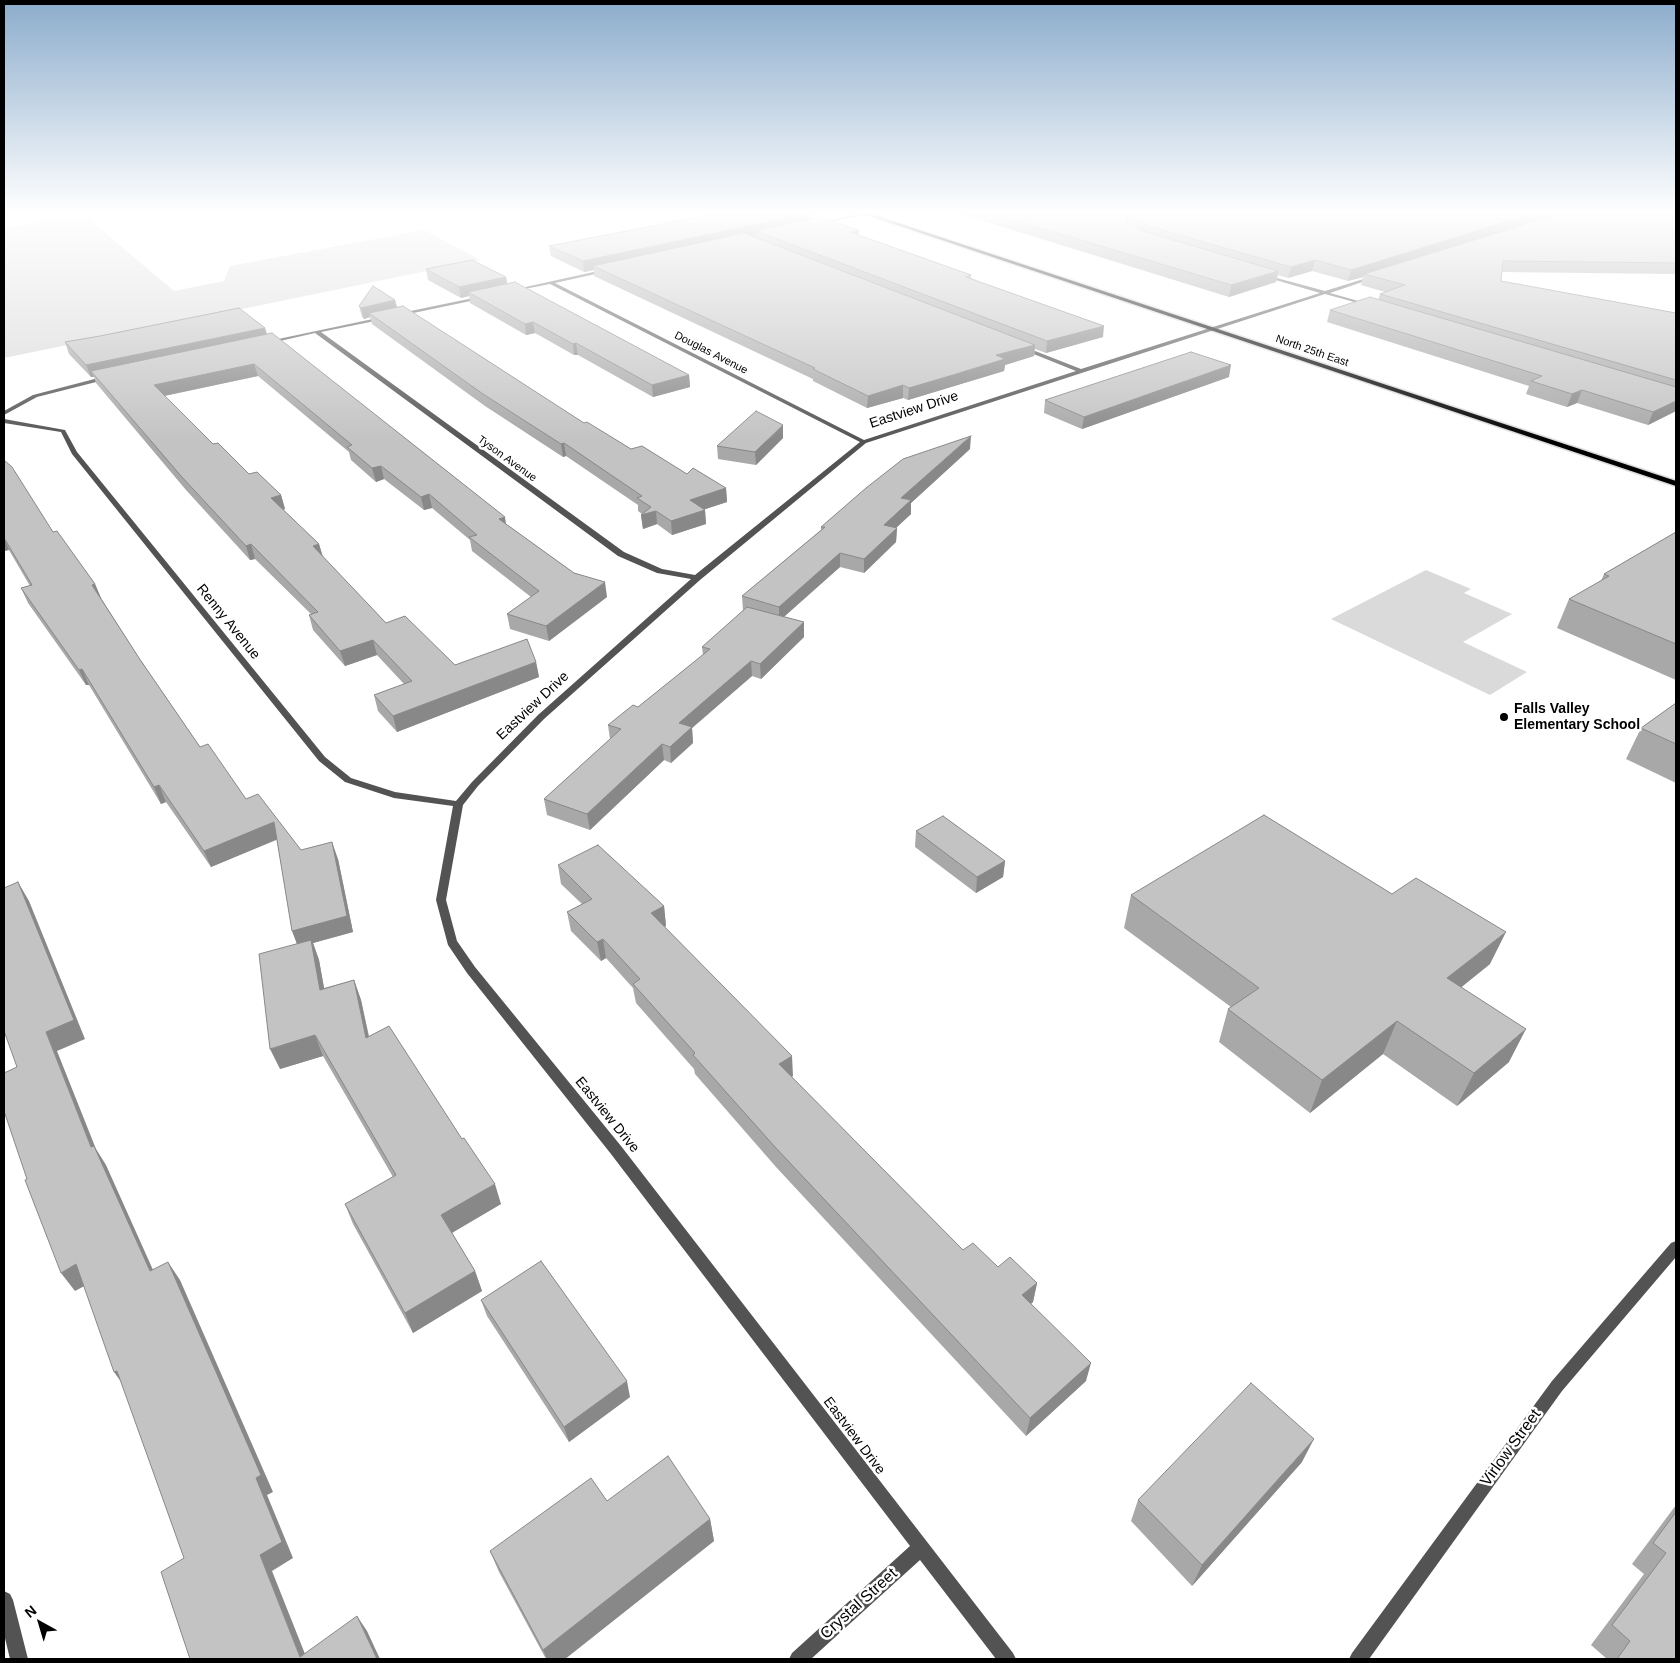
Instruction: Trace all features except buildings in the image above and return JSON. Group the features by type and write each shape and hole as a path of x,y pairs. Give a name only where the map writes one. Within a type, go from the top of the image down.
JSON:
{"main road":[{"name":"North 25th East","path":"1090,288 1676,484"}],"street":[{"path":"504,292 524,288"},
{"name":"Douglas Avenue","path":"561,288 864,442"},
{"path":"1309,288 1374,307"},
{"name":"Eastview Drive","path":"1007,1659 616,1150 471,970 452,942 441,900 450,836 458,804 475,784 541,717 697,578 864,442 1084,372 1212,328 1344,288"},
{"path":"257,344 494,294"},
{"name":"Tyson Avenue","path":"317,332 621,554 660,571 697,578"},
{"path":"1020,347 1084,372"},
{"path":"4,413 35,396 116,375"},
{"name":"Renny Avenue","path":"4,421 63,431 74,453 322,759 348,780 394,795 458,804"},
{"name":"Virlow Street","path":"1358,1659 1557,1386 1676,1247"},
{"name":"Crystal Street","path":"798,1659 921,1548"},
{"path":"4,1600 19,1659"}],"shaded area":[{"path":"4,288 170,288 174,291 191,288 346,288 4,358"},
{"path":"1426,570 1471,589 1464,593 1512,614 1463,642 1527,672 1490,695 1331,619"}],"place":[{"name":"Falls Valley Elementary School","path":"1504,717"}]}
